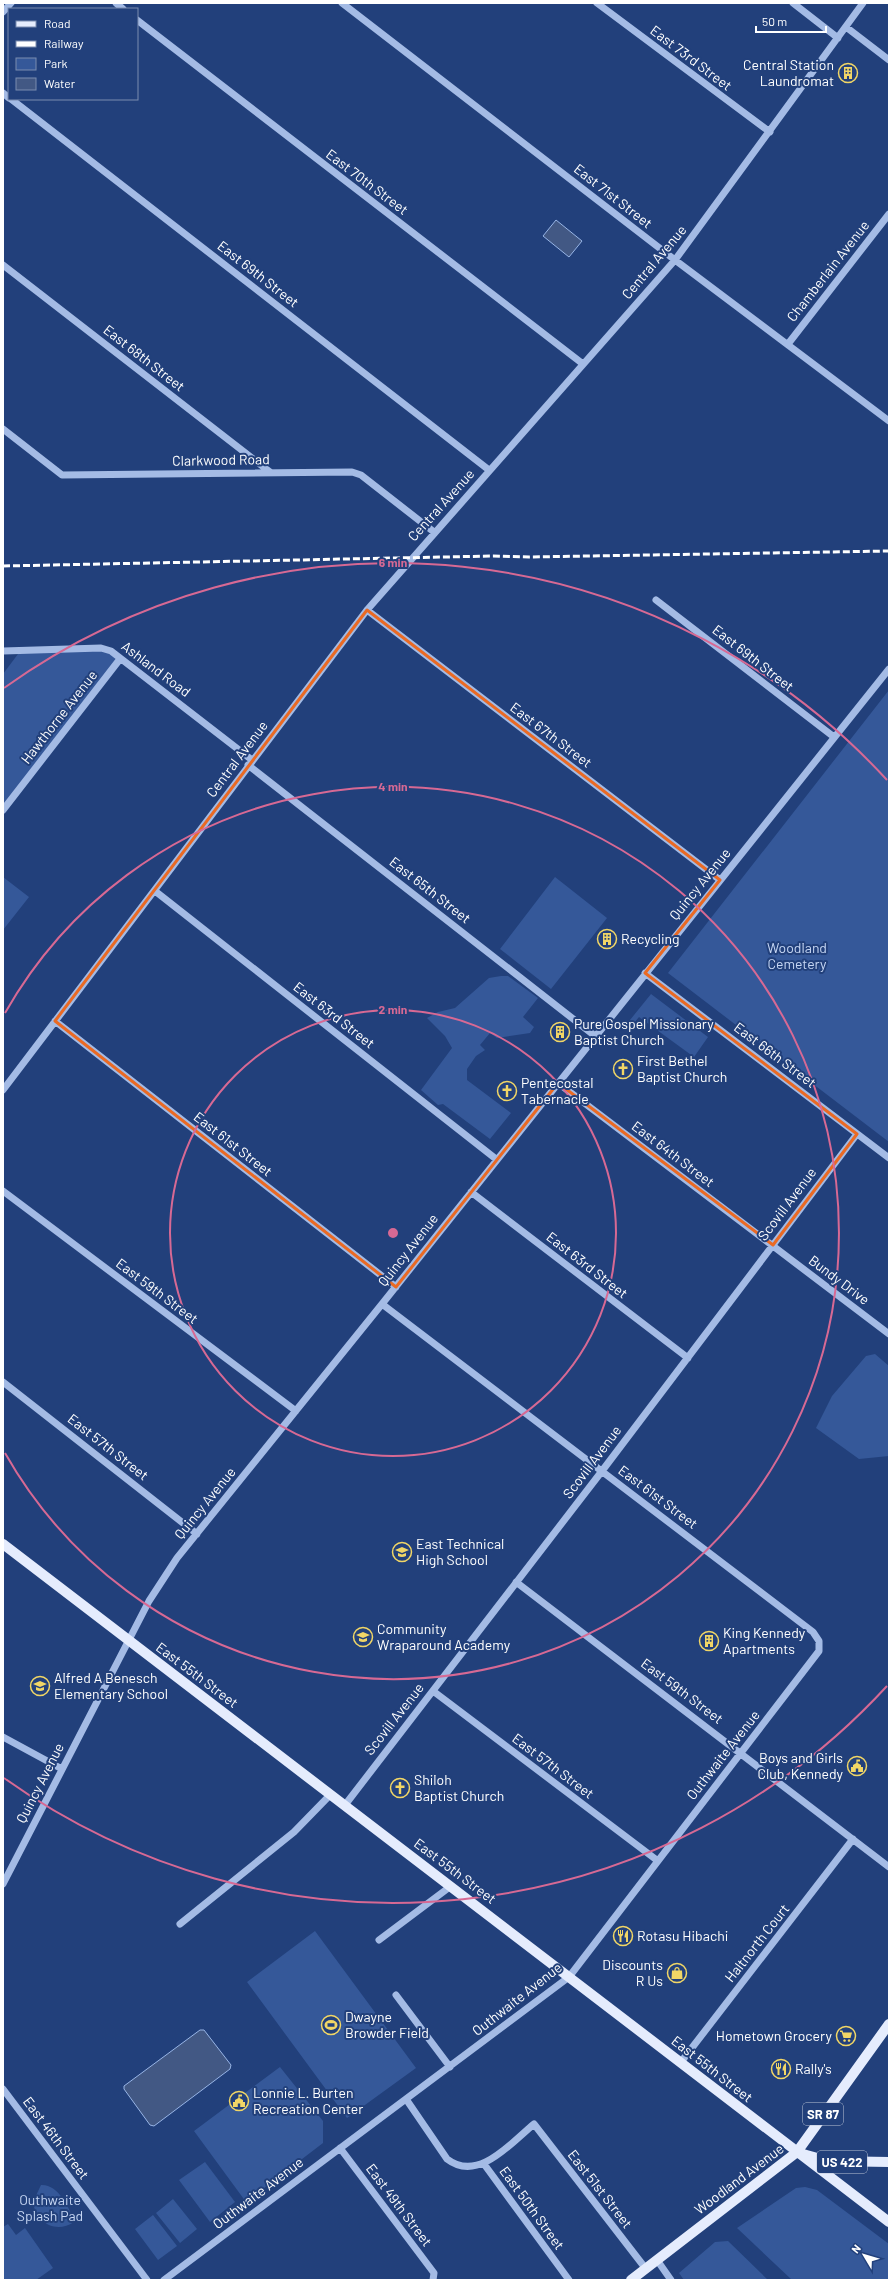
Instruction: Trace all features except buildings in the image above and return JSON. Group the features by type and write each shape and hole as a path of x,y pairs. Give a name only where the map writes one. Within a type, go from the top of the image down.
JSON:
{"main road":[{"name":"East 55th Street","path":"3,1544 889,2222"},
{"name":"Woodland Avenue","path":"631,2280 797,2152 889,2024"},
{"name":"US 422","path":"797,2152 828,2161 889,2162"}],"street":[{"path":"3,12 11,3"},
{"name":"East 71st Street","path":"342,3 675,260 889,421"},
{"name":"East 73rd Street","path":"597,3 770,132"},
{"path":"793,3 838,38"},
{"name":"Central Avenue","path":"3,1090 155,891 250,762 367,610 434,532 675,260 863,3"},
{"name":"East 70th Street","path":"138,21 583,364"},
{"path":"846,27 889,60"},
{"name":"East 69th Street","path":"13,100 489,470"},
{"name":"Chamberlain Avenue","path":"788,344 889,214"},
{"name":"East 68th Street","path":"3,265 270,472"},
{"name":"Clarkwood Road","path":"3,430 62,475 352,472 361,475 434,532"},
{"name":"East 69th Street","path":"656,600 834,737"},
{"name":"East 67th Street","path":"367,610 720,880"},
{"name":"Ashland Road","path":"3,651 101,648 111,651 250,762"},
{"name":"Hawthorne Avenue","path":"3,810 120,659"},
{"name":"Quincy Avenue","path":"3,1884 162,1578 889,669"},
{"name":"East 65th Street","path":"250,762 595,1036"},
{"name":"East 63rd Street","path":"155,891 496,1160"},
{"name":"East 66th Street","path":"645,973 889,1158"},
{"name":"East 61st Street","path":"55,1021 396,1287"},
{"name":"East 64th Street","path":"558,1083 772,1245"},
{"name":"Scovill Avenue","path":"345,1805 602,1471 857,1134"},
{"name":"East 59th Street","path":"3,1191 296,1411"},
{"name":"East 63rd Street","path":"471,1192 688,1358"},
{"name":"Bundy Drive","path":"772,1245 889,1334"},
{"name":"East 61st Street","path":"382,1304 813,1632 819,1641"},
{"name":"East 57th Street","path":"3,1382 196,1534"},
{"name":"East 59th Street","path":"516,1582 889,1866"},
{"name":"Outhwaite Avenue","path":"164,2280 569,1977 819,1651 819,1641"},
{"name":"East 57th Street","path":"432,1691 658,1861"},
{"path":"3,1737 62,1769"},
{"path":"180,1924 294,1832 331,1794"},
{"name":"Haltnorth Court","path":"681,2062 853,1839"},
{"path":"379,1940 450,1886"},
{"path":"396,1995 450,2067"},
{"name":"East 46th Street","path":"3,2089 147,2280"},
{"name":"East 50th Street","path":"406,2099 448,2159 456,2166 466,2167 484,2164 569,2280"},
{"name":"East 51st Street","path":"484,2164 534,2124 646,2269"},
{"name":"East 49th Street","path":"340,2148 434,2273 434,2280"},
{"path":"657,2260 671,2280"}],"highlighted area":[{"path":"367,610 720,880 645,973 857,1134 773,1245 558,1083 396,1287 55,1021"}],"green space":[{"path":"101,648 120,659 3,810 3,674 21,650"},
{"name":"Woodland Cemetery","path":"889,690 889,1142 668,973"},
{"path":"3,877 29,897 3,930"},
{"path":"555,877 607,918 551,989 500,949"},
{"path":"508,976 538,998 523,1017 534,1027 530,1033 497,1038 490,1033 480,1045 485,1050 476,1056 467,1069 467,1080 511,1113 490,1139 443,1104 438,1105 421,1090 452,1048 445,1036 427,1018 438,1012 455,1008 489,978"},
{"path":"651,994 708,1037 694,1057 639,1017 634,1023 630,1020"},
{"path":"875,1354 889,1366 889,1456 859,1459 816,1428 832,1396 866,1356"},
{"name":"Dwayne Browder Field","path":"315,1931 416,2068 347,2118 247,1982"},
{"path":"280,2067 323,2121 323,2143 246,2202 194,2131"},
{"path":"205,2162 235,2202 210,2222 179,2180"},
{"name":"Outhwaite Splash Pad","path":"41,2185 53,2188 58,2193 70,2210 74,2222 60,2227 54,2226 43,2221 38,2216 33,2202"},
{"path":"805,2187 817,2190 889,2244 889,2280 792,2280 737,2228 796,2188"},
{"path":"173,2199 197,2229 180,2243 156,2213"},
{"path":"153,2215 177,2246 158,2260 135,2229"},
{"path":"8,2224 16,2235 25,2228 53,2268 36,2280 4,2280 3,2227"},
{"path":"728,2241 768,2280 684,2280 679,2273 715,2242"}],"water":[{"path":"556,220 582,241 569,257 543,236"},
{"path":"200,2030 204,2030 231,2065 230,2069 154,2126 150,2125 124,2089 124,2086"}],"railway":[{"path":"3,566 493,556 529,557 889,551"}],"place":[{"name":"Central Station Laundromat","path":"848,73"},
{"name":"Recycling","path":"607,939"},
{"name":"Pure Gospel Missionary Baptist Church","path":"560,1032"},
{"name":"First Bethel Baptist Church","path":"623,1069"},
{"name":"Pentecostal Tabernacle","path":"507,1091"},
{"name":"East Technical High School","path":"402,1552"},
{"name":"Community Wraparound Academy","path":"363,1637"},
{"name":"King Kennedy Apartments","path":"709,1641"},
{"name":"Alfred A Benesch Elementary School","path":"40,1686"},
{"name":"Boys and Girls Club, Kennedy","path":"857,1766"},
{"name":"Shiloh Baptist Church","path":"400,1788"},
{"name":"Rotasu Hibachi","path":"623,1936"},
{"name":"Discounts R Us","path":"677,1973"},
{"name":"Dwayne Browder Field","path":"331,2025"},
{"name":"Hometown Grocery","path":"846,2036"},
{"name":"Rally's","path":"781,2069"},
{"name":"Lonnie L. Burten Recreation Center","path":"239,2101"}]}
